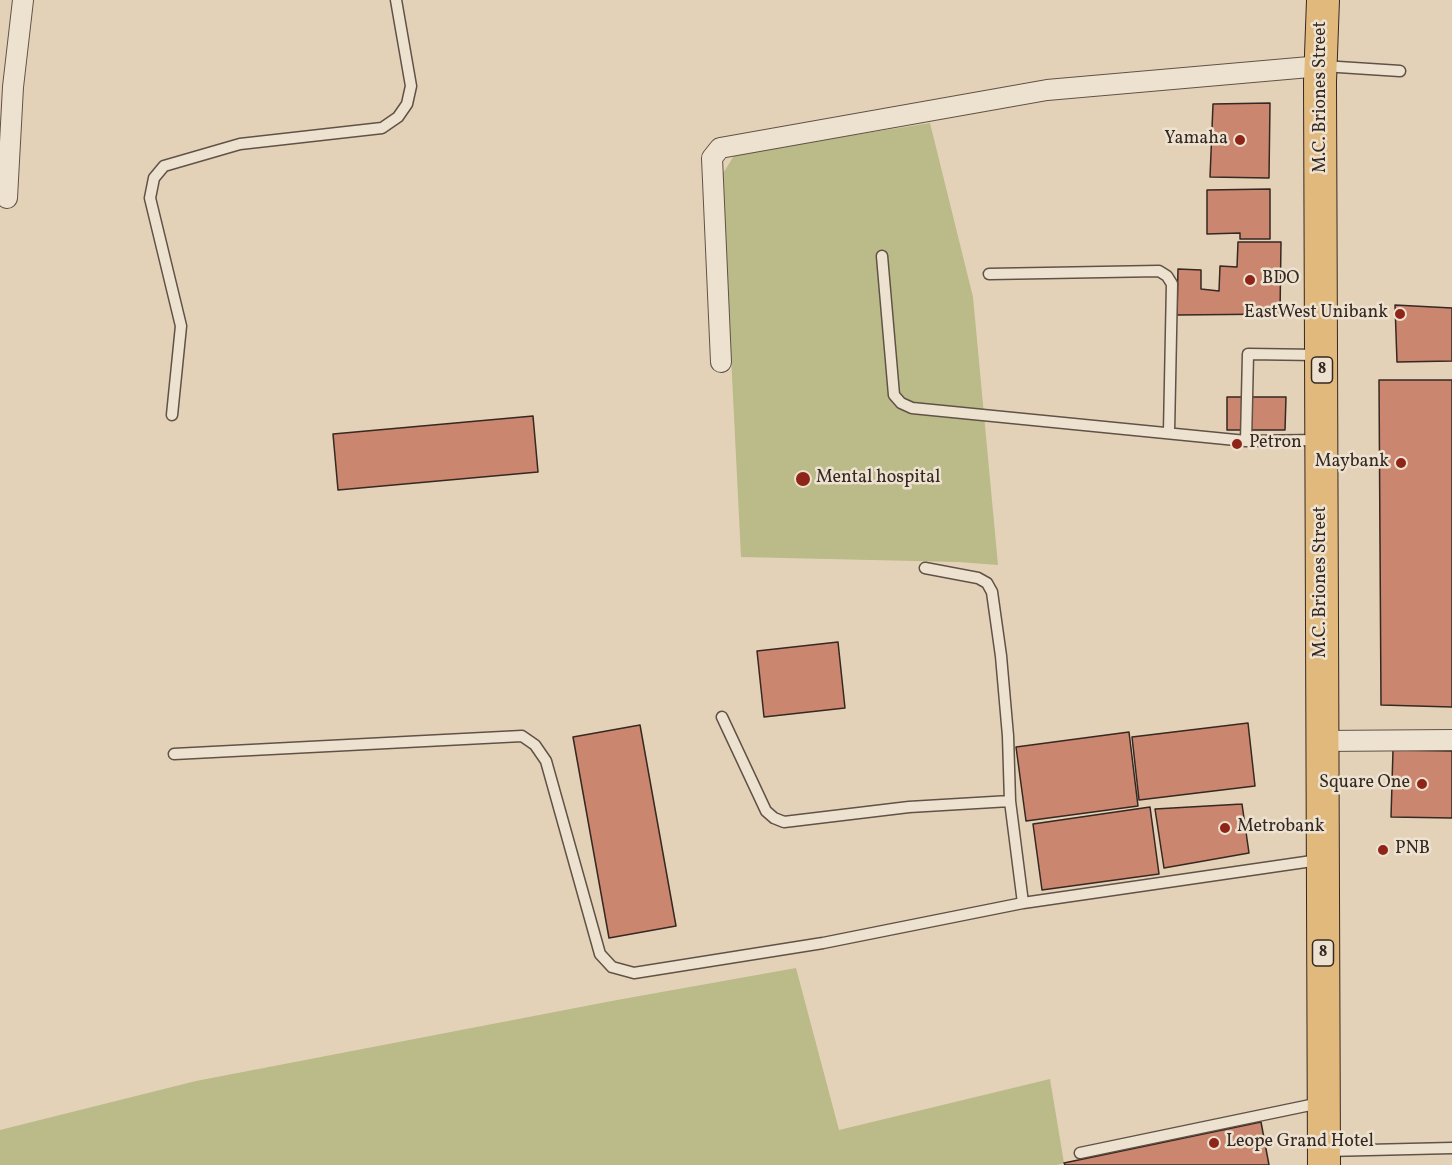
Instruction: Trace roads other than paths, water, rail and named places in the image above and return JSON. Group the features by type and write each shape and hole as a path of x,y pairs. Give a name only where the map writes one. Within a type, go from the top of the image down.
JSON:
{"main road":[{"name":"M.C. Briones Street","path":"1323,0 1321,66 1323,440 1321,741 1324,1158"}],"street":[{"path":"7,198 13,87 23,0"},
{"path":"721,362 712,158 720,148 1047,90 1321,66"},
{"path":"1321,741 1452,740"}],"lane":[{"path":"172,415 181,326 150,198 154,178 164,166 240,144 382,128 398,117 407,104 411,86 396,0"},
{"path":"1321,66 1401,71"},
{"path":"882,256 894,395 901,403 912,408 1246,441 1323,440"},
{"path":"989,274 1159,271 1167,276 1172,284 1169,432"},
{"path":"1246,441 1248,354 1322,355"},
{"path":"925,568 978,578 987,584 992,592 1001,656 1008,736 1010,801 1023,903"},
{"path":"722,717 766,811 784,822 909,807 1010,801"},
{"path":"174,754 522,736 535,745 546,761 600,954 612,967 634,973 824,943 1023,903 1323,859"},
{"path":"1080,1153 1323,1102"},
{"path":"1324,1158 1452,1148"}],"place":[{"name":"Yamaha","path":"1240,140"},
{"name":"BDO","path":"1250,280"},
{"name":"EastWest Unibank","path":"1400,314"},
{"name":"Petron","path":"1237,444"},
{"name":"Maybank","path":"1401,463"},
{"name":"Mental hospital","path":"803,479"},
{"name":"Square One","path":"1422,784"},
{"name":"Metrobank","path":"1225,828"},
{"name":"PNB","path":"1383,850"},
{"name":"Leope Grand Hotel","path":"1214,1143"}]}
